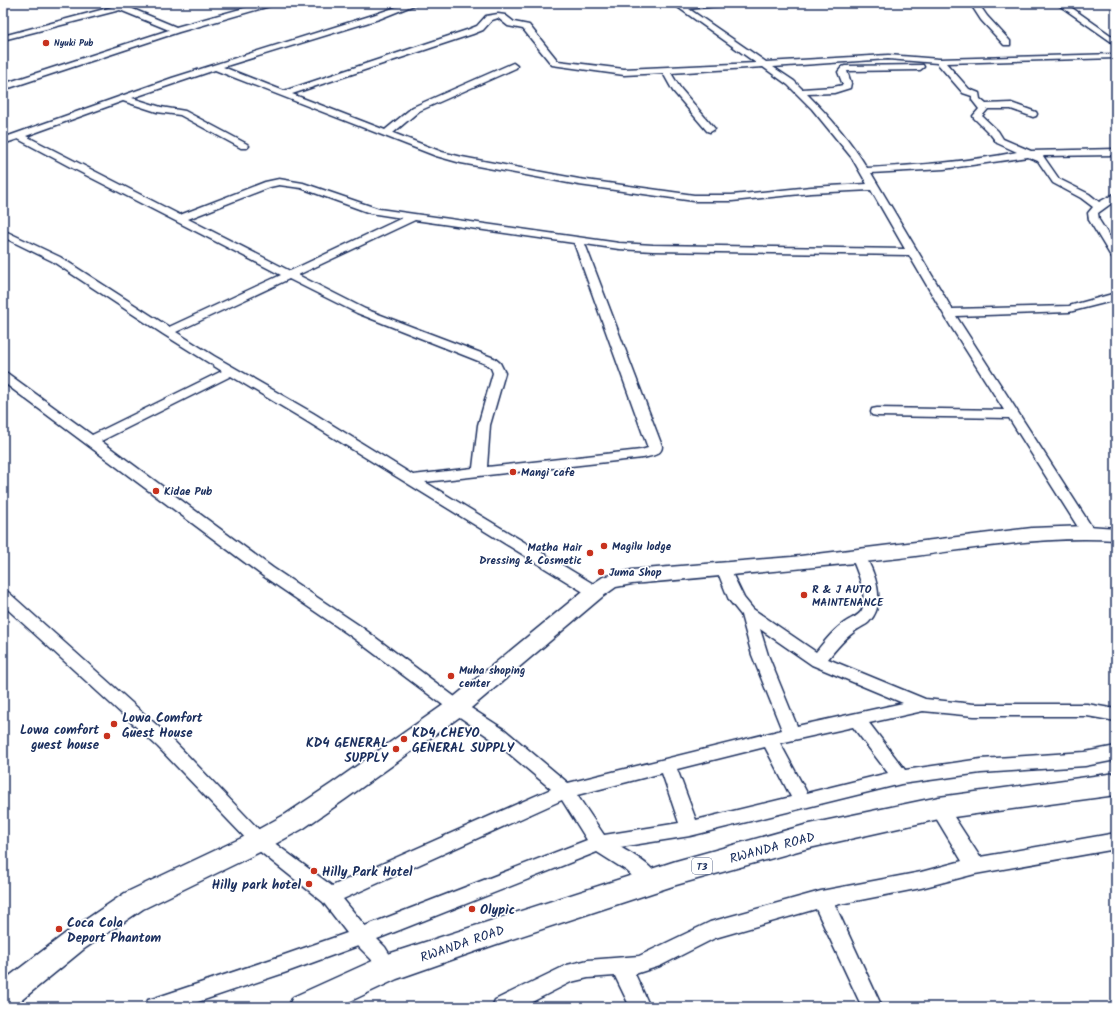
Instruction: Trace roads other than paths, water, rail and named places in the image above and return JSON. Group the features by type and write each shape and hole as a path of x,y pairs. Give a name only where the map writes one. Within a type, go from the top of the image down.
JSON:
{"highway":[{"name":"RWANDA ROAD","path":"304,1007 388,968 651,881 805,837 939,808 1116,784"}],"street":[{"path":"3,38 136,3"},
{"path":"3,87 176,30 270,3"},
{"path":"3,141 123,98 328,31 376,17 415,3"},
{"path":"679,5 726,3"},
{"path":"974,3 984,18 1007,43"},
{"path":"1060,3 1116,43"},
{"path":"679,5 765,64 800,92 856,158 914,252 949,313 1088,532"},
{"path":"120,7 176,30"},
{"path":"283,94 470,32 480,28 489,18 498,16 506,19 512,24 526,27 557,64 617,72 888,57 942,64 966,91 976,95 977,102 983,107 1011,106 1033,114"},
{"path":"800,92 834,90 847,86 842,72 845,69 1116,56"},
{"path":"888,57 896,67"},
{"path":"387,133 416,109 513,66"},
{"path":"217,68 439,154 461,160 579,182 694,198 732,198 811,190 874,187"},
{"path":"666,70 679,93 710,129"},
{"path":"123,98 160,110 182,113 244,146"},
{"path":"983,107 984,109 977,116 995,133 1000,141 1041,159 1056,181 1086,196 1099,207"},
{"path":"20,136 79,168 361,311 490,361 496,366 499,374 484,425 480,471"},
{"path":"864,171 944,166 1029,154 1116,152"},
{"path":"180,219 268,184 281,182 295,184 368,209 413,217 637,247 914,252"},
{"path":"1116,196 1093,212 1094,220 1116,256"},
{"path":"167,332 413,217"},
{"path":"3,233 56,260 167,332 308,416 595,592"},
{"path":"411,479 643,454 655,450 655,446 578,240"},
{"path":"949,313 1069,309 1116,296"},
{"path":"92,440 210,383 231,371"},
{"path":"3,376 92,440 268,572 354,630 457,707 499,735 565,791 599,843 634,865 651,881"},
{"path":"877,412 1012,414"},
{"path":"3,998 75,941 134,901 259,841 295,821 333,795 457,707 595,592 610,582 632,577 792,564 1032,534 1088,532 1116,534"},
{"path":"818,661 832,642 850,626 866,617 871,607 869,587 858,556"},
{"path":"724,570 737,600 748,613 818,661 923,705 974,710 1088,710 1116,715"},
{"path":"3,596 164,742 259,841 330,896 361,936 378,953 388,968"},
{"path":"748,613 760,655 792,734"},
{"path":"330,896 565,791 768,739 923,705"},
{"path":"856,719 901,777"},
{"path":"768,739 803,802"},
{"path":"154,1007 284,964 361,936 599,843 690,829 901,777 981,766 1085,759 1116,753"},
{"path":"667,764 690,829"},
{"path":"939,808 975,866"},
{"path":"502,1007 567,974 588,969 639,965 653,960 710,931 821,899 921,880 975,866 1116,841"},
{"path":"821,899 830,914 872,1007"},
{"path":"621,967 640,1007"}],"place":[{"name":"Nyuki Pub","path":"46,43"},
{"name":"Mangi cafe","path":"513,472"},
{"name":"Kidae Pub","path":"156,491"},
{"name":"Magilu lodge","path":"604,546"},
{"name":"Matha Hair Dressing & Cosmetic","path":"590,553"},
{"name":"Juma Shop","path":"601,572"},
{"name":"R & J AUTO MAINTENANCE","path":"804,595"},
{"name":"Muha shoping center","path":"451,676"},
{"name":"Lowa Comfort Guest House","path":"114,724"},
{"name":"Lowa comfort guest house","path":"107,736"},
{"name":"KD4 CHEYO GENERAL SUPPLY","path":"404,739"},
{"name":"KD4 GENERAL SUPPLY","path":"396,749"},
{"name":"Hilly Park Hotel","path":"314,871"},
{"name":"Hilly park hotel","path":"309,884"},
{"name":"Olypic","path":"472,909"},
{"name":"Coca Cola Deport Phantom","path":"59,929"}]}
